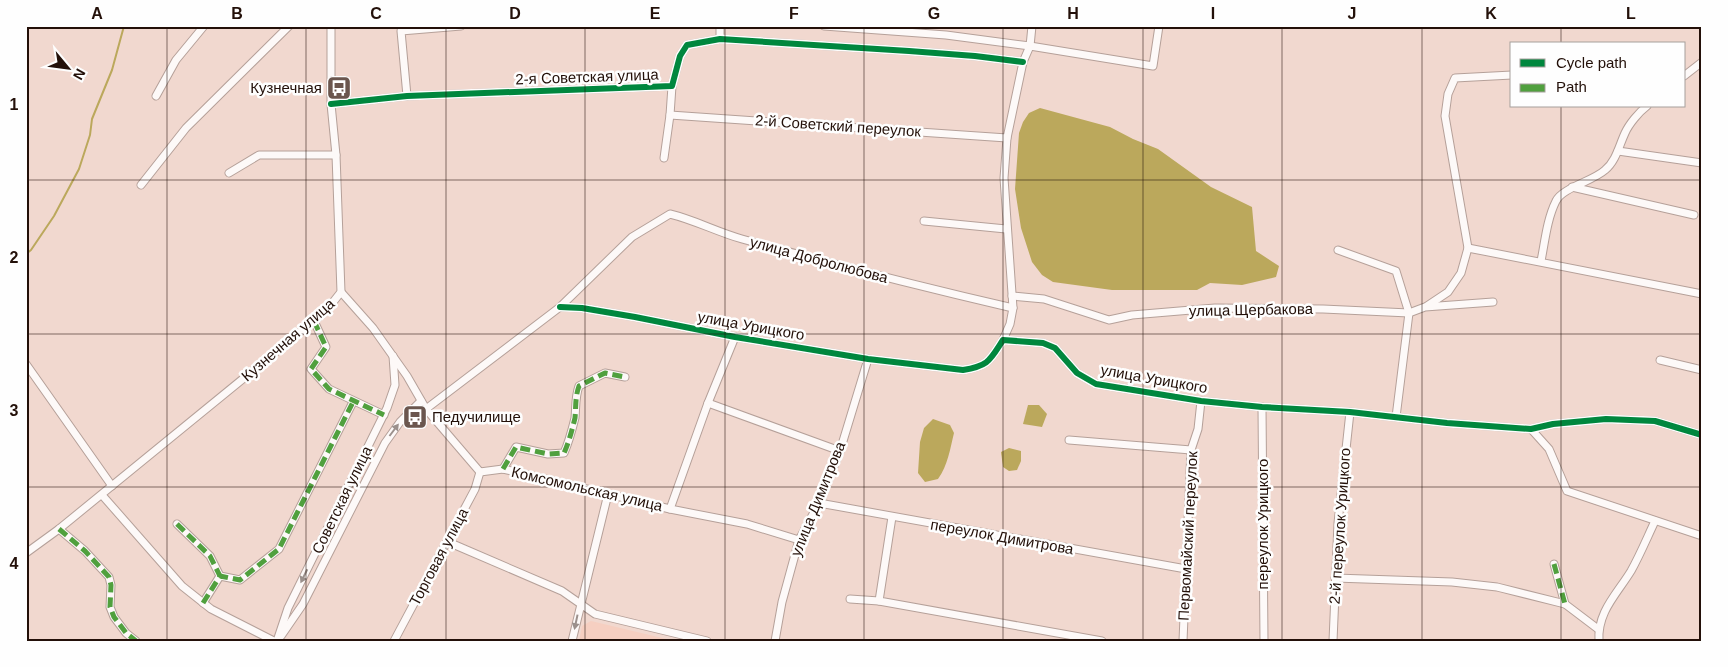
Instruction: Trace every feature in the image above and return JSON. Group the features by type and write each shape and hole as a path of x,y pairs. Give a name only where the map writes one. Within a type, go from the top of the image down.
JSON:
{"street":[{"path":"156,96 176,60 204,26"},
{"path":"141,185 186,128 289,26"},
{"name":"Кузнечная улица","path":"26,553 102,495 314,321 326,311 341,292 336,155 331,104 331,26"},
{"path":"407,96 401,31 461,26"},
{"path":"720,26 720,39"},
{"path":"824,26 946,35 1030,46 1153,66 1160,26"},
{"path":"1004,340 1013,308 1006,229 1004,178 1007,138 1023,62 1030,46 1032,26"},
{"name":"2-я Советская улица","path":"331,104 407,96 672,86 680,56 687,45 720,39 937,53 1023,62"},
{"path":"1686,74 1702,62"},
{"path":"1425,307 1448,292 1461,273 1468,248 1445,116 1448,94 1455,78 1510,76"},
{"path":"664,158 672,86"},
{"path":"1541,261 1548,225 1557,198 1572,187 1596,177 1606,169 1618,151 1626,131 1645,108"},
{"name":"2-й Советский переулок","path":"670,115 1007,138"},
{"path":"1618,151 1702,163"},
{"path":"229,173 259,154 336,155"},
{"path":"1572,187 1694,215"},
{"name":"улица Добролюбова","path":"560,307 632,237 670,214 694,220 722,233 772,248 923,288 1013,308"},
{"path":"924,221 1006,229"},
{"path":"1468,248 1702,294"},
{"path":"1338,250 1396,271 1409,313 1396,417"},
{"path":"341,292 373,328 407,376 426,409 480,472"},
{"name":"улица Щербакова","path":"1012,296 1044,299 1109,320 1132,315 1215,308 1324,309 1409,313 1425,307 1493,302"},
{"path":"426,409 560,307"},
{"name":"улица Урицкого","path":"560,307 582,308 626,315 735,337 868,360 963,370 979,368 990,361 1004,340 1043,343 1055,348 1077,373 1096,384 1201,401 1350,412 1447,423 1531,429 1553,424 1606,419 1655,421 1702,435"},
{"path":"314,321 326,347 311,368 329,388 353,402 384,415"},
{"path":"670,509 708,403 735,337"},
{"name":"Советская улица","path":"276,641 288,608 384,415 395,385 393,356"},
{"name":"улица Димитрова","path":"775,641 782,602 799,540 840,451 868,360"},
{"path":"1660,360 1702,370"},
{"path":"26,364 112,486"},
{"path":"503,469 516,448 548,454 564,453 575,418 576,396 579,386 605,373 625,377"},
{"name":"Советская улица","path":"276,641 303,604 385,443 400,422 421,401"},
{"name":"Первомайский переулок","path":"1183,641 1191,450 1198,429 1201,401"},
{"path":"220,576 240,580 279,549 353,402"},
{"path":"708,403 840,451"},
{"name":"переулок Урицкого","path":"1262,407 1264,641"},
{"name":"2-й переулок Урицкого","path":"1333,641 1338,523 1350,412"},
{"path":"1531,429 1549,449 1567,491 1702,536"},
{"path":"1069,440 1191,450"},
{"name":"Комсомольская улица","path":"480,472 503,469 670,509 747,524 799,540"},
{"name":"Торговая улица","path":"394,641 475,489 480,472"},
{"path":"572,641 608,494"},
{"path":"102,495 182,586 210,609 276,641"},
{"name":"переулок Димитрова","path":"818,502 892,517 1186,569"},
{"path":"879,601 892,517"},
{"path":"1599,641 1598,629 1605,608 1631,571 1655,521"},
{"path":"177,524 210,556 220,576"},
{"path":"59,529 85,551 109,577 111,585 110,607 114,617 126,633 136,641"},
{"path":"448,542 562,590 595,614 707,641"},
{"path":"1554,564 1565,604"},
{"path":"203,603 220,576"},
{"path":"1335,578 1452,582 1497,587 1565,604 1598,629"},
{"path":"850,599 879,601 1102,641"}],"shaded area":[{"path":"1040,108 1110,127 1158,149 1211,187 1252,207 1256,251 1279,266 1276,277 1242,285 1210,283 1197,290 1112,290 1053,282 1042,275 1032,262 1021,228 1015,189 1019,133 1029,113"},
{"path":"1028,405 1039,405 1047,414 1042,427 1023,424"},
{"path":"933,419 950,425 954,433 948,457 941,474 938,479 925,482 918,473 920,442 924,428"},
{"path":"1009,448 1021,451 1021,461 1017,470 1009,471 1003,467 1001,452"},
{"path":"591,621 675,641 579,641 582,626"}],"waterway":[{"path":"26,254 31,250 54,216 79,169 90,135 92,119 112,70 124,26"}],"marked path":[{"path":"314,321 326,347 311,369 329,389 384,415"},
{"path":"503,469 516,447 548,454 564,453 575,418 579,386 605,373 625,377"},
{"path":"203,603 220,576 240,580 279,549 353,402"},
{"path":"177,524 210,556 220,576"},
{"path":"59,529 85,551 109,577 111,585 110,607 114,617 126,633 136,641"},
{"path":"1554,564 1565,604"}],"cycle path":[{"path":"331,104 407,96 672,86 680,56 687,45 720,39 975,56 1023,62"},
{"path":"560,307 582,308 735,337 868,359 963,370 984,364 995,353 1003,340 1043,343 1055,348 1077,373 1096,384 1201,401 1350,412 1447,423 1531,429 1553,424 1606,419 1655,421 1702,435"}],"place":[{"name":"Кузнечная","path":"339,88"},
{"name":"Педучилище","path":"415,417"}]}
